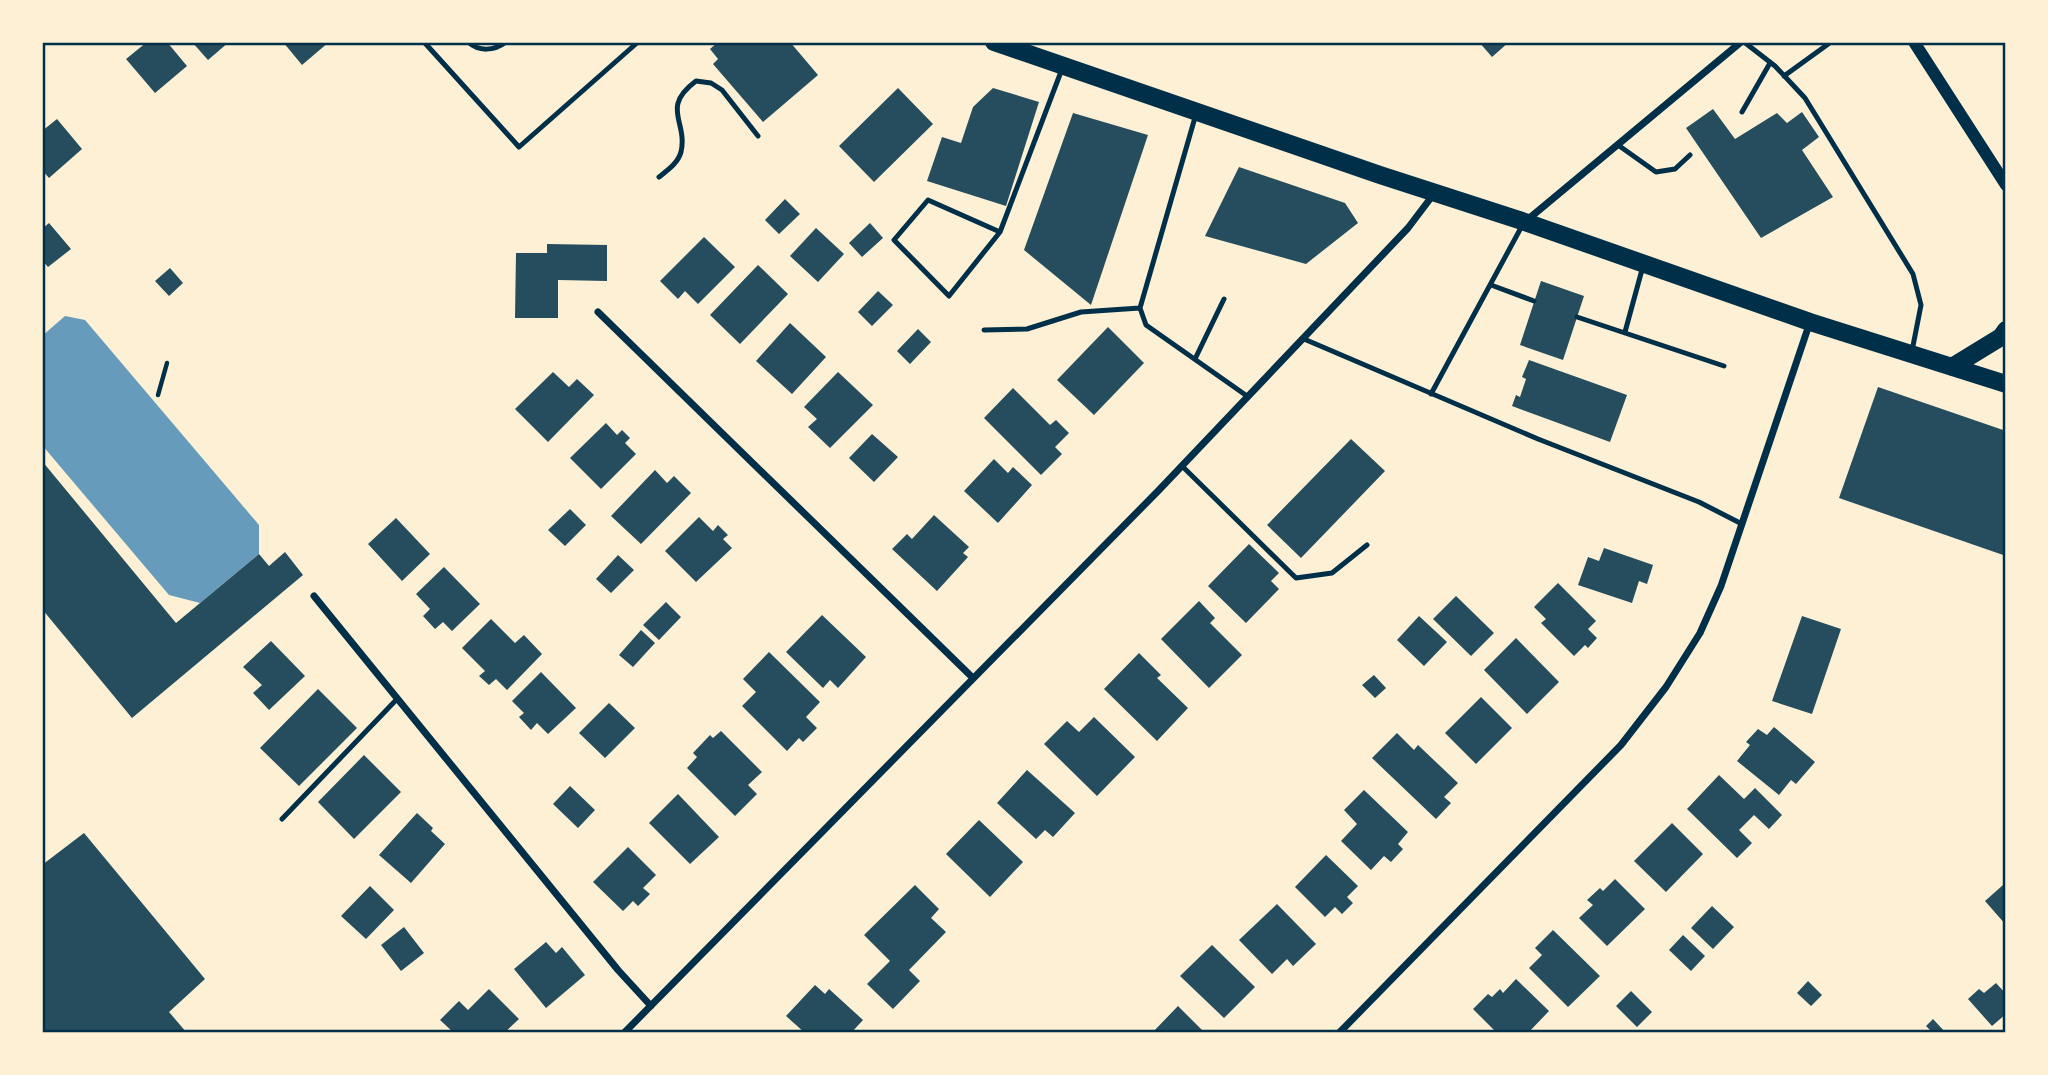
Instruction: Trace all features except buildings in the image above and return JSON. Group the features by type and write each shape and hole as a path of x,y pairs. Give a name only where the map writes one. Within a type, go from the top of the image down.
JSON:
{"main road":[{"path":"994,42 1810,322 2006,384"},
{"path":"1952,367 2001,337 2006,330"}],"street":[{"path":"1525,222 1743,42"},
{"path":"1914,42 2006,186"},
{"path":"624,1033 1182,466 1408,228 1436,192"},
{"path":"598,312 973,678"},
{"path":"1339,1033 1621,745 1666,687 1700,633 1721,586 1810,322"},
{"path":"314,596 618,970 651,1006"}],"lane":[{"path":"424,42 519,147 638,42"},
{"path":"468,42 485,50 506,42"},
{"path":"1743,42 1770,63 1805,98 1913,274 1921,305 1911,354"},
{"path":"1784,76 1831,42"},
{"path":"1742,112 1770,63"},
{"path":"1000,232 928,200 894,240 949,296 1000,232 1063,66"},
{"path":"659,177 673,166 681,153 677,107 684,91 696,81 711,83 722,90 758,136"},
{"path":"1196,112 1140,308 1146,325 1247,396"},
{"path":"1618,145 1656,172 1675,169 1690,155"},
{"path":"1431,394 1525,222"},
{"path":"1625,332 1644,263"},
{"path":"1490,285 1534,301"},
{"path":"1195,359 1224,299"},
{"path":"984,331 1027,329 1081,312 1140,308"},
{"path":"1577,317 1724,366"},
{"path":"1304,339 1538,439 1699,502 1742,524"},
{"path":"1182,466 1296,578 1332,573 1367,545"},
{"path":"282,819 398,698"}],"path":[{"path":"158,395 167,363"}],"water":[{"path":"65,316 85,320 259,525 259,554 200,603 169,595 42,445 42,336"}]}
